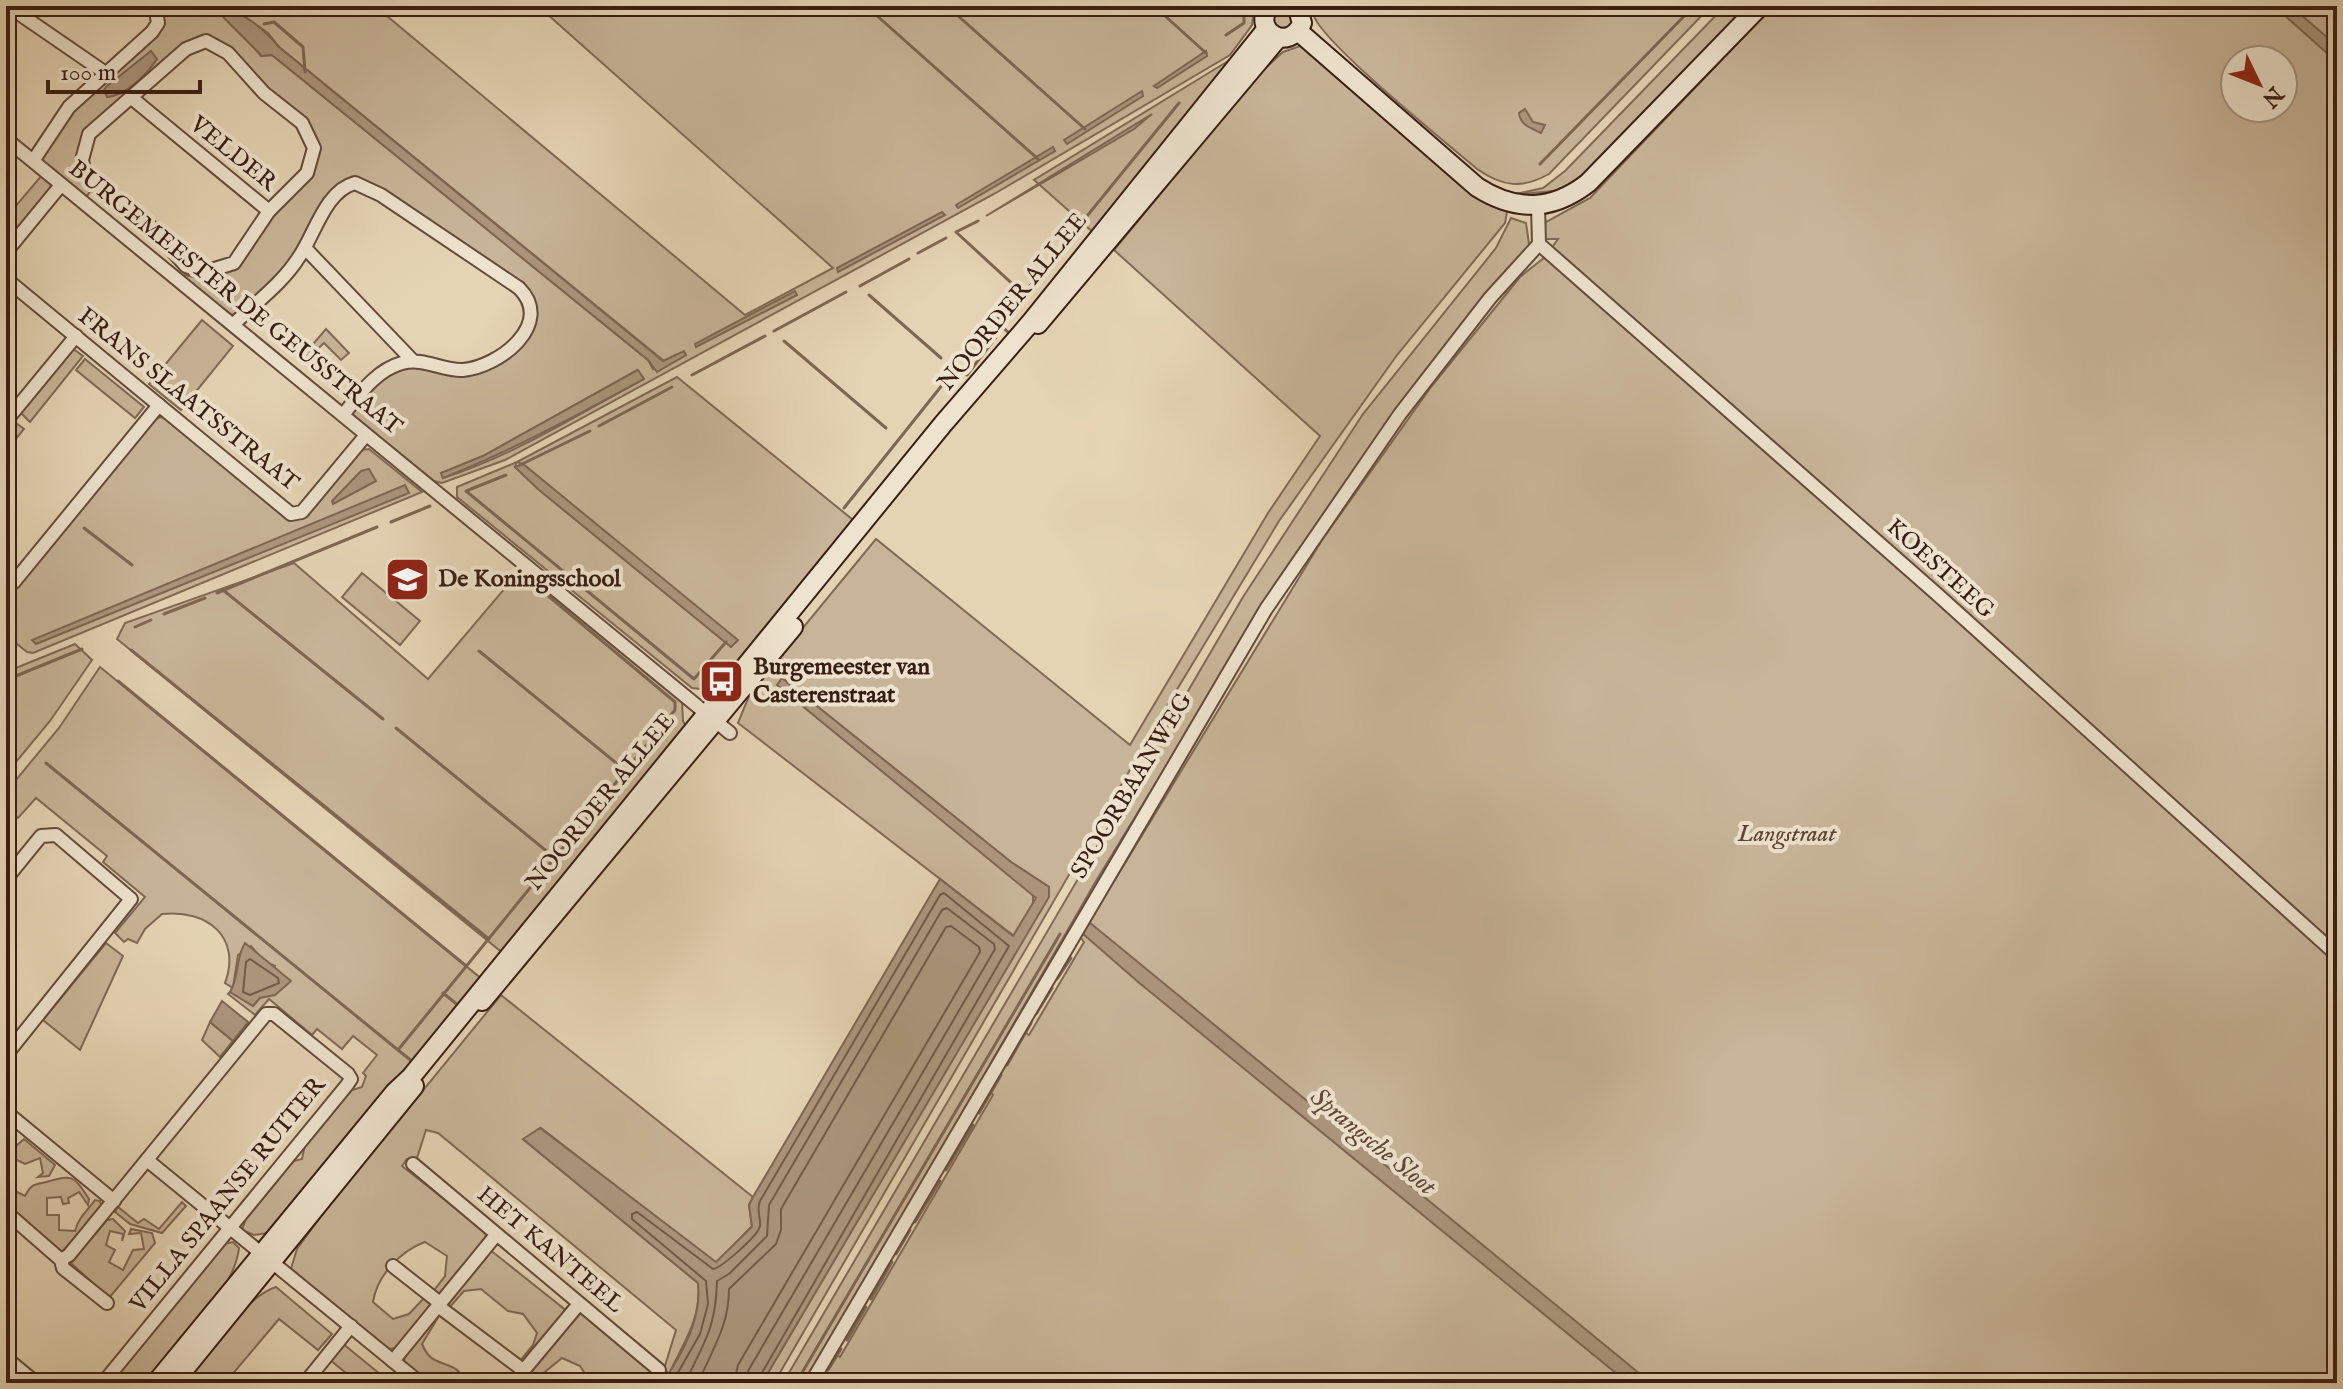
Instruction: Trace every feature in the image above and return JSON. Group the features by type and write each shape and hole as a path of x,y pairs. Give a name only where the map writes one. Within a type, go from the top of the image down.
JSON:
{"street":[{"path":"8,6 104,72"},
{"path":"33,161 69,107 104,72 152,32 158,23 155,6"},
{"path":"1298,31 1477,187 1512,205 1538,206 1558,202 1588,183 1760,6"},
{"path":"1267,7 1263,19 1272,34 1287,39 1298,31 1302,23 1302,7"},
{"name":"NOORDER ALLEE","path":"173,1383 267,1258 411,1077 717,722 890,499 1027,337 1272,34"},
{"path":"196,42 213,43 228,53 264,93 302,123 312,138 314,148 307,173 269,211 234,263 205,272 186,266 151,227 101,191 84,170 83,145 89,134 196,42"},
{"name":"VELDER","path":"133,99 269,211"},
{"name":"BURGEMEESTER DE GEUSSTRAAT","path":"6,139 717,722"},
{"path":"233,325 283,277 305,248 337,194 346,186 359,183 519,288 529,300 532,317 527,330 509,349 491,361 460,370 413,361 381,374 343,415"},
{"path":"6,252 61,185"},
{"path":"87,206 101,191"},
{"path":"1538,206 1539,244"},
{"name":"KOESTEEG","path":"1539,244 1950,606 2337,955"},
{"name":"SPOORBAANWEG","path":"811,1383 1266,609 1400,414 1490,298 1539,244"},
{"path":"305,248 413,361"},
{"path":"174,277 186,266"},
{"name":"FRANS SLAATSSTRAAT","path":"6,279 296,516 366,435"},
{"path":"6,421 76,336"},
{"path":"6,584 14,582 159,405"},
{"path":"6,879 41,836 48,833 56,835 131,899 8,1049"},
{"name":"VILLA SPAANSE RUITER","path":"103,1383 351,1079 270,1014 147,1160"},
{"path":"6,1112 114,1201"},
{"path":"61,1260 147,1160 420,1383"},
{"name":"HET KANTEEL","path":"413,1164 659,1370"},
{"path":"6,1212 61,1260 63,1268 107,1303"},
{"path":"393,1361 496,1235"},
{"name":"NOORDER ALLEE","path":"156,1383 267,1258"},
{"path":"393,1266 519,1375 533,1383"},
{"path":"519,1375 579,1304"},
{"path":"305,1383 351,1326"},
{"path":"6,1358 36,1383"}],"green space":[{"path":"160,6 212,6 233,23 261,56 272,55 648,360 653,369 678,354 664,361 279,47 268,33 229,6 375,6 745,315 833,268 538,6 1254,8 1252,25 1230,55 994,194 505,460 442,483 434,481 353,416 353,412 376,384 396,370 421,368 455,375 530,332 527,290 370,183 348,180 297,255 250,305 232,315 184,279 185,275 197,278 223,273 296,190 316,140 210,38 190,40 131,90 88,134 78,156 82,174 91,191 85,198 42,161 47,142 70,109 148,41","holes":["637,370 643,379 520,446 443,478 441,473 483,456"]},
{"path":"1326,6 1711,6 1549,174 1530,182 1513,184 1477,169 1359,67 1320,26 1313,13"},
{"path":"1725,6 1748,6 1578,181 1565,190 1511,195 1543,188 1565,171"},
{"name":"Langstraat","path":"1773,6 2337,6 2337,1383 815,1383 833,1352 840,1357 993,1095 987,1089 1021,1029 1029,1035 1084,942 1080,937 1322,540 1431,387 1520,277 1545,257 1558,239 1543,239 1544,223 1590,198"},
{"path":"1283,8 1291,11 1294,19 1291,27 1283,30 1275,27 1272,19 1275,11"},
{"path":"1300,46 1317,56 1481,197 1507,212 1505,223 1397,355 1279,521 1167,706 774,1383 762,1383 1041,909 1049,887 1011,862 782,678 778,686 1033,894 1033,906 1014,936 738,723 751,691 876,539 1130,745 1268,513 1320,436 1114,250 1260,73 1283,52"},
{"path":"1233,58 1095,234 1034,180"},
{"path":"42,175 51,181 50,190 6,244 6,212 10,213"},
{"path":"1511,218 1526,223 1530,251 1460,328 1353,472 1251,627 1096,881 806,1383 783,1383 1243,597 1363,414 1496,248"},
{"path":"202,320 233,346 181,410 149,384"},
{"path":"326,329 349,353 341,360 324,343 304,362 300,359"},
{"path":"72,348 83,356 30,422 22,414 22,409"},
{"path":"85,359 144,407 135,418 76,370"},
{"path":"677,377 858,524 718,691 692,688 457,497 457,487 517,462","holes":["517,462 737,641 731,647 538,489 515,467"]},
{"path":"160,417 167,419 290,519 306,516 361,450 369,449 422,492 33,653 27,652 6,635 6,592 10,594 152,421"},
{"path":"16,423 24,429 6,451 6,428"},
{"path":"294,563 428,679 517,574 528,575 682,700 683,721 688,730 504,954 117,639 125,623"},
{"path":"362,573 420,621 400,645 342,597"},
{"path":"75,644 92,660 50,721 6,774 6,672"},
{"path":"100,667 483,980 268,1233 254,1235 242,1230 247,1215 290,1162 302,1159 305,1144 349,1091 362,1087 366,1076 363,1073 377,1055 353,1036 342,1049 317,1029 312,1035 269,999 255,1015 228,994 230,992 253,1006 259,998 270,995 275,966 265,962 251,946 238,955 233,988 225,983 229,952 224,940 217,929 193,916 162,914 145,929 137,943 128,939 124,942 115,933 145,897 103,862 107,856 36,798 18,818 6,809 6,792 59,728"},
{"path":"106,943 123,956 80,1050 43,1020"},
{"path":"501,995 753,1197 749,1205 752,1226 716,1263 541,1128 524,1140 698,1283 694,1319 669,1374 664,1369 676,1330 438,1133 426,1130 417,1158 407,1159 402,1166 486,1232 485,1242 438,1297 432,1293 445,1276 447,1256 425,1242 391,1266 379,1283 373,1302 393,1319 409,1314 424,1298 431,1305 397,1348 388,1349 290,1272 297,1249 330,1204"},
{"path":"210,1022 233,1041 220,1057 202,1040"},
{"path":"24,1139 55,1165 49,1176 38,1177 43,1173 40,1158 25,1164 13,1158 6,1171 6,1155"},
{"path":"6,1173 15,1178 11,1189 25,1196 33,1186 61,1178 71,1178 79,1185 89,1199 88,1205 79,1192 68,1198 69,1203 63,1204 61,1197 47,1198 47,1215 59,1215 59,1230 75,1231 95,1200 100,1201 102,1208 60,1254 6,1204"},
{"path":"182,1202 186,1206 162,1233 130,1224 115,1212 118,1207 138,1223 144,1219 159,1229"},
{"path":"113,1219 125,1231 122,1241 123,1234 110,1231 106,1245 115,1250 109,1262 123,1270 133,1250 144,1249 141,1233 129,1234 131,1229 152,1233 155,1243 109,1298 71,1263 107,1220"},
{"path":"233,1242 239,1248 227,1283 202,1319 147,1383 108,1383 223,1244"},
{"path":"489,1249 568,1312 524,1365 519,1362 533,1345 537,1333 523,1314 508,1311 481,1289 464,1291 448,1309 445,1302"},
{"path":"276,1287 332,1334 318,1350 279,1319 225,1383 185,1383 251,1302"},
{"path":"581,1313 664,1380 662,1383 585,1383 587,1377 580,1366 562,1358 535,1380 528,1374 574,1316"},
{"path":"435,1314 439,1316 422,1344 431,1358 456,1369 467,1383 428,1383 404,1363 405,1352"},
{"path":"342,1343 391,1383 358,1383 329,1359"}],"water":[{"path":"212,6 240,14 257,26 663,361 684,351 686,355 657,372 648,360 272,55 262,56"},
{"path":"2274,6 2291,6 2337,46 2337,62"},
{"path":"151,51 157,59 142,77 121,93 107,97 104,90 107,86"},
{"path":"1206,51 1207,56 1157,88 1154,86"},
{"path":"1142,91 1143,96 1067,144 1064,140"},
{"path":"1525,109 1533,122 1545,125 1541,133 1521,120 1519,113"},
{"path":"1152,114 1134,129 986,216"},
{"path":"1053,147 1055,151 958,208 956,205"},
{"path":"942,212 945,215 838,272 837,268"},
{"path":"795,291 797,295 696,347 695,344"},
{"path":"638,370 644,379 520,444 443,478 441,473 483,456"},
{"path":"523,464 738,640 731,647 538,489 515,467"},
{"path":"369,469 376,481 333,504 332,501 361,471"},
{"path":"405,485 409,493 36,644 32,640"},
{"path":"782,678 1011,862 1049,887 1049,897 762,1383 662,1383 677,1360 694,1322 698,1283 523,1139 540,1128 716,1262 752,1227 749,1205 753,1197 940,879 1013,936 1036,898 777,685"},
{"name":"Sprangsche Sloot","path":"1089,922 1651,1383 1628,1383 1137,981 1082,933"},
{"path":"245,943 291,981 275,995 260,998 253,1006 230,992"},
{"path":"222,1001 248,1022 233,1041 210,1022"}],"waterway":[{"path":"866,6 1038,159"},
{"path":"947,6 1085,129"},
{"path":"1154,6 1206,53"},
{"path":"1226,35 1244,23 1244,6"},
{"path":"1540,164 1694,6"},
{"path":"264,24 274,22 303,47 305,72"},
{"path":"1019,293 1026,291 1179,103"},
{"path":"978,221 956,232 1019,290 996,321 1012,336"},
{"path":"918,253 946,238"},
{"path":"860,286 909,259"},
{"path":"774,331 846,292"},
{"path":"869,295 941,358"},
{"path":"692,375 765,336"},
{"path":"844,508 955,369 967,375 996,337"},
{"path":"784,341 886,428"},
{"path":"599,426 672,387"},
{"path":"520,465 590,431"},
{"path":"506,475 466,491 694,679 726,642"},
{"path":"391,522 430,506"},
{"path":"217,593 377,527"},
{"path":"84,528 132,565"},
{"path":"46,763 398,1050 675,710 675,702 528,579"},
{"path":"223,590 383,719"},
{"path":"164,614 205,598"},
{"path":"135,627 151,620"},
{"path":"6,680 82,649"},
{"path":"131,650 489,939"},
{"path":"479,651 626,771"},
{"path":"118,681 465,965"},
{"path":"396,728 555,858"},
{"path":"796,1383 1060,934"},
{"path":"1057,979 1071,958"},
{"path":"1036,1014 1052,988"},
{"path":"443,993 459,1006"},
{"path":"1007,1065 1031,1023"},
{"path":"398,1050 413,1062"},
{"path":"979,1113 1001,1075"},
{"path":"946,1170 973,1125"},
{"path":"915,1222 940,1181"},
{"path":"896,1254 910,1230"},
{"path":"871,1299 892,1262"},
{"path":"847,1340 866,1307"},
{"path":"828,1370 841,1349"}],"place":[{"name":"De Koningsschool","path":"407,579"},
{"name":"Burgemeester van Casterenstraat","path":"722,681"}]}
